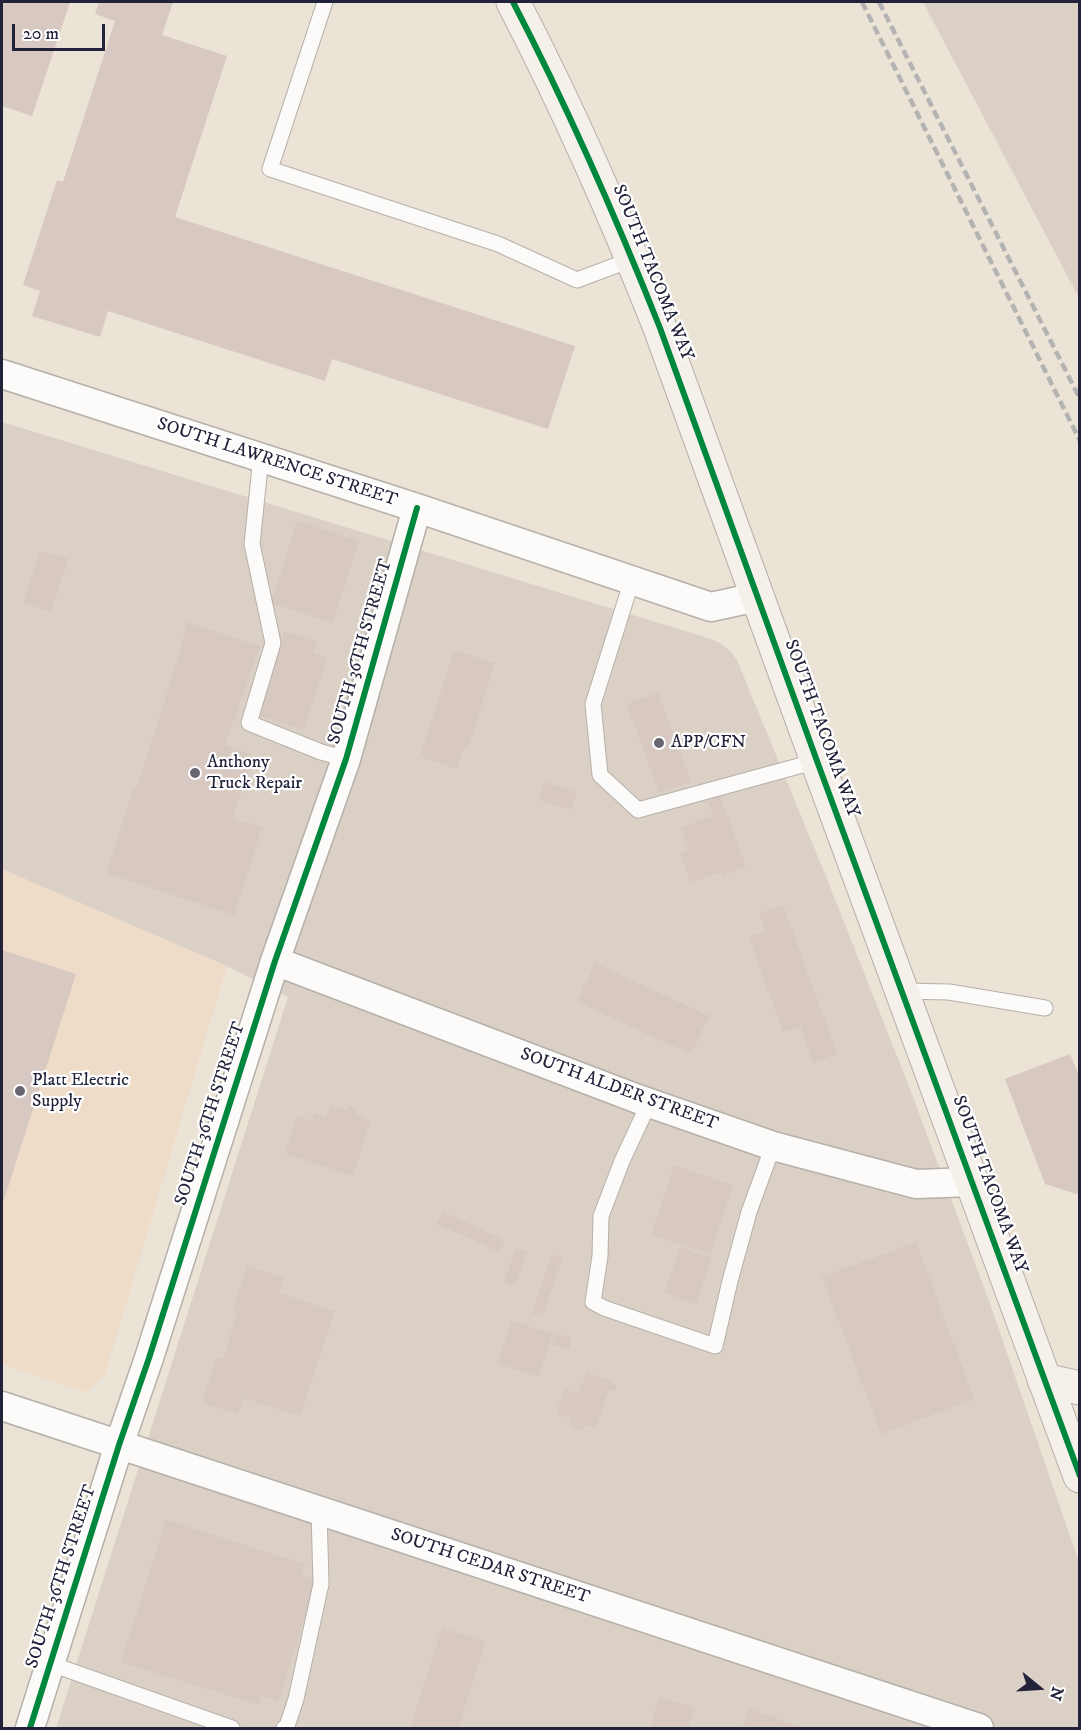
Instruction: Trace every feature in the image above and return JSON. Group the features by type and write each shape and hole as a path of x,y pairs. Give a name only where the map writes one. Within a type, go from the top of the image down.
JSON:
{"main road":[{"name":"SOUTH TACOMA WAY","path":"513,2 575,129 633,259 660,328 1080,1476"},
{"path":"1044,1380 1080,1388"}],"street":[{"name":"SOUTH LAWRENCE STREET","path":"2,374 417,508 711,608 757,597"},
{"name":"SOUTH 36TH STREET","path":"33,1727 120,1445 275,961 346,759 417,508"},
{"name":"SOUTH ALDER STREET","path":"275,961 649,1103 773,1146 916,1184 972,1182"},
{"name":"SOUTH CEDAR STREET","path":"2,1406 979,1728"}],"lane":[{"path":"325,2 270,169 498,244 577,280 633,259"},
{"path":"261,458 252,544 273,643 249,723 321,752 346,759"},
{"path":"632,580 592,704 600,775 638,810 817,761"},
{"path":"902,991 949,992 1045,1008"},
{"path":"649,1103 622,1161 601,1216 600,1256 593,1302 604,1308 716,1346 749,1212 773,1146"},
{"path":"284,1728 287,1726 296,1699 321,1584 319,1510"},
{"path":"51,1664 232,1728"}],"shaded area":[{"path":"923,2 1079,2 1079,298"},
{"path":"2,422 708,638 720,643 730,651 737,660 827,879 910,1089 989,1301 1079,1562 1079,1728 56,1728 288,997 227,966 2,869"},
{"path":"2,869 227,966 105,1374 86,1392 2,1364"}],"building":[{"path":"2,2 70,2 32,116 2,106"},
{"path":"99,2 173,2 162,35 227,56 175,217 575,346 548,429 332,359 325,381 108,311 100,337 32,316 40,291 23,285 57,180 63,182 115,21 95,14"},
{"path":"297,521 359,541 333,623 271,603"},
{"path":"40,551 68,559 51,612 23,603"},
{"name":"Anthony Truck Repair","path":"187,622 260,646 225,745 251,754 252,760 233,818 262,827 234,915 106,873 134,787 137,787 178,659"},
{"path":"285,631 317,642 313,653 327,658 303,730 258,715"},
{"path":"454,650 495,663 467,750 463,749 457,769 420,757"},
{"name":"APP/CFN","path":"658,693 691,781 659,793 627,704"},
{"path":"544,782 577,793 571,810 539,800"},
{"path":"720,796 746,867 722,876 721,872 691,883 680,854 690,850 681,828 713,816 708,801"},
{"path":"783,905 837,1054 813,1063 800,1026 783,1032 749,937 765,931 759,914"},
{"name":"Platt Electric Supply","path":"2,950 76,974 2,1206"},
{"path":"595,963 709,1016 691,1054 577,1002"},
{"path":"1070,1054 1080,1078 1080,1195 1045,1184 1005,1079"},
{"path":"330,1105 348,1111 350,1106 358,1109 356,1114 371,1120 353,1176 285,1153 297,1116 311,1121 314,1113 326,1117"},
{"path":"674,1165 733,1185 710,1254 651,1235"},
{"path":"443,1212 505,1240 500,1252 437,1224"},
{"path":"916,1242 974,1399 881,1434 822,1277"},
{"path":"680,1247 712,1258 696,1304 664,1293"},
{"path":"516,1248 527,1252 515,1286 504,1282"},
{"path":"552,1254 563,1258 542,1316 532,1313"},
{"path":"247,1265 284,1278 279,1293 335,1311 300,1416 244,1398 238,1414 202,1403 217,1357 223,1359 238,1311 233,1310"},
{"path":"512,1321 552,1334 538,1377 497,1363"},
{"path":"555,1333 572,1338 569,1350 551,1345"},
{"path":"587,1372 613,1382 612,1384 616,1386 615,1391 609,1390 595,1428 585,1424 582,1431 569,1426 572,1419 556,1413 565,1389 578,1394"},
{"path":"166,1520 305,1564 301,1575 317,1580 278,1701 262,1696 259,1705 121,1662"},
{"path":"442,1628 486,1642 458,1728 410,1728"},
{"path":"659,1697 695,1708 689,1728 650,1728"},
{"path":"749,1709 805,1728 742,1728"}],"railway":[{"path":"862,2 1080,441"},
{"path":"879,2 1080,399"}],"cycle path":[{"path":"513,2 591,163 660,328 1080,1476"},
{"path":"30,1728 275,961 346,759 417,508"}],"place":[{"name":"APP/CFN","path":"659,743"},
{"name":"Anthony Truck Repair","path":"195,773"},
{"name":"Platt Electric Supply","path":"20,1091"}]}
